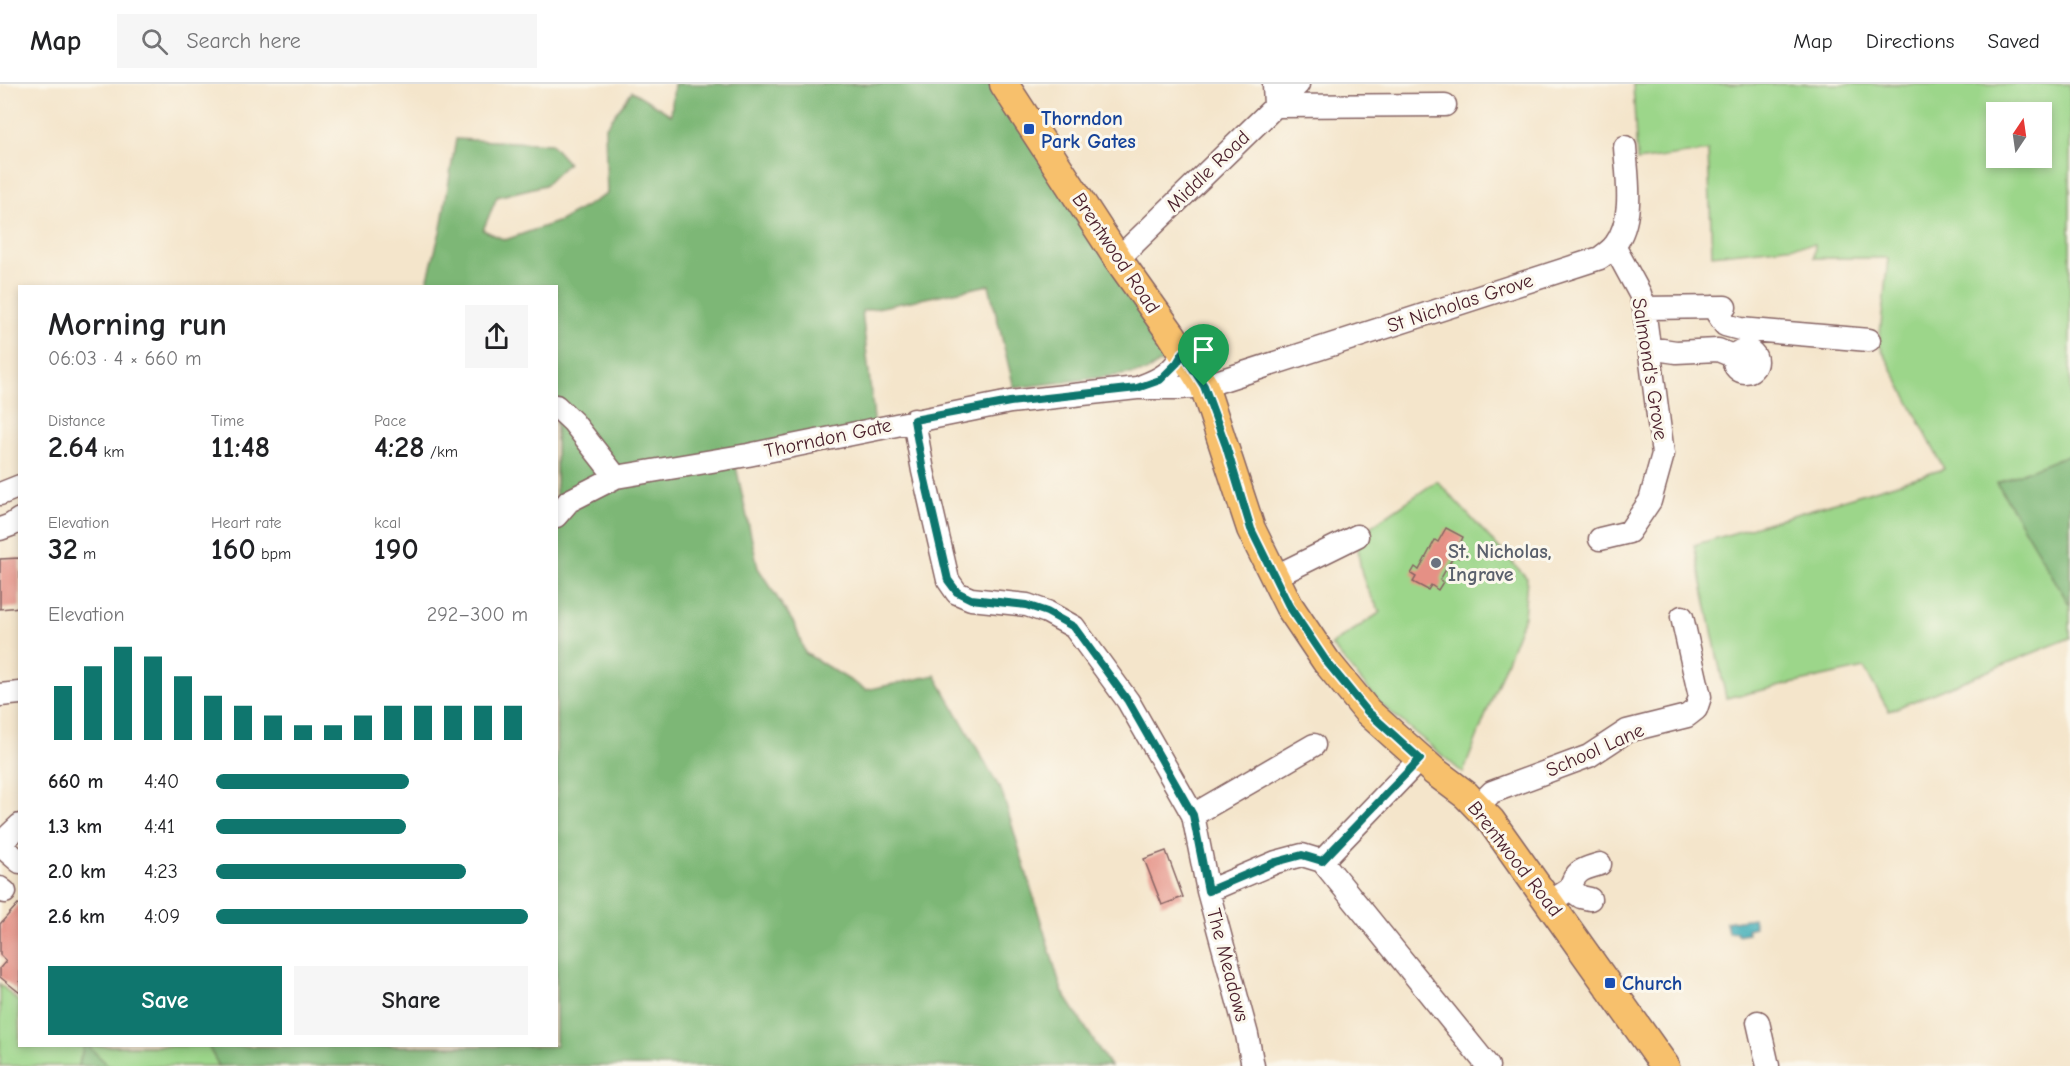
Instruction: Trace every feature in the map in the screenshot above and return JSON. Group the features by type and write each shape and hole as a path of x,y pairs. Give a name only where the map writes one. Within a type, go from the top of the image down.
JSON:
{"main road":[{"name":"Brentwood Road","path":"1004,84 1204,386 1226,446 1251,529 1289,606 1326,661 1367,711 1420,759 1466,795 1560,895 1665,1066"}],"street":[{"name":"Middle Road","path":"1118,259 1274,95 1298,84"},
{"path":"1274,95 1445,105"},
{"path":"1614,246 1624,228 1628,204 1625,147"},
{"name":"Salmond's Grove","path":"1600,539 1629,532 1650,501 1662,454 1644,308 1640,294 1614,246"},
{"name":"St Nicholas Grove","path":"1204,386 1600,258 1614,246"},
{"path":"1644,308 1719,307 1725,325 1740,329 1869,340"},
{"path":"1649,348 1676,352 1719,350 1735,357"},
{"path":"1137,388 1160,380 1177,363 1183,353"},
{"name":"Thorndon Gate","path":"558,514 569,501 616,477 748,455 1010,402 1137,388 1204,386"},
{"path":"558,408 573,422 616,477"},
{"name":"The Meadows","path":"914,420 948,580 957,592 971,599 1026,605 1047,612 1074,627 1128,701 1193,815 1208,891 1247,1035 1253,1066"},
{"path":"0,494 18,487"},
{"path":"0,529 18,520"},
{"path":"1274,577 1357,536"},
{"name":"School Lane","path":"1477,807 1492,792 1589,756 1627,731 1687,716 1696,708 1700,697 1682,617"},
{"path":"0,694 18,693"},
{"path":"1193,815 1314,745"},
{"path":"1322,861 1420,759"},
{"path":"18,827 0,845 18,860"},
{"path":"1208,891 1276,862 1302,855 1322,861 1488,1066"},
{"path":"1560,895 1573,877 1584,869 1600,864"},
{"path":"1560,895 1590,899"},
{"path":"1758,1022 1768,1066"}],"green space":[{"path":"674,84 1004,84 1180,350 1146,372 1014,388 989,285 862,311 875,428 734,457 758,568 795,625 805,653 866,690 935,675 1002,792 1062,991 1110,1066 219,1066 209,1047 558,1047 558,285 426,285 441,228 456,139 551,144 568,163 545,185 497,197 483,230 505,240 560,221 607,194 605,128 632,91 671,115"},
{"path":"1633,84 2070,84 2070,638 1889,711 1864,668 1726,698 1694,545 1944,469 1879,344 1888,258 1814,258 1815,244 1712,255 1708,151 1637,161"},
{"path":"2070,454 2070,604 2069,604 1997,483"},
{"path":"1437,481 1527,578 1524,617 1463,773 1381,704 1331,645 1381,612 1363,576 1357,536"},
{"path":"0,984 18,1001 18,1047 209,1047 219,1066 0,1066"},
{"path":"84,1047 89,1047 109,1066 78,1066"}],"water":[{"path":"1753,918 1755,927 1747,929 1748,933 1737,935 1737,932 1728,933 1726,922"}],"building":[{"name":"St. Nicholas, Ingrave","path":"1446,528 1463,537 1459,546 1464,548 1459,558 1454,555 1440,580 1443,582 1438,590 1431,585 1428,590 1413,582 1416,577 1411,574 1415,567 1419,570 1435,540 1438,542"},
{"path":"18,558 18,607 0,609 0,559"},
{"path":"1166,851 1183,897 1162,905 1144,859"},
{"path":"18,904 18,991 0,977 0,968 6,961 0,955 0,924"}],"place":[{"name":"Thorndon Park Gates","path":"1029,129"},
{"name":"St. Nicholas, Ingrave","path":"1436,563"},
{"name":"Church","path":"1610,983"}],"route":[{"path":"1183,353 1204,386 1226,446 1251,529 1289,606 1326,661 1367,711 1420,759 1322,861 1302,855 1276,862 1208,891 1193,815 1128,701 1074,627 1047,612 1026,605 971,599 957,592 948,580 914,420 1010,402 1137,388 1160,380 1177,363 1183,353"}]}
